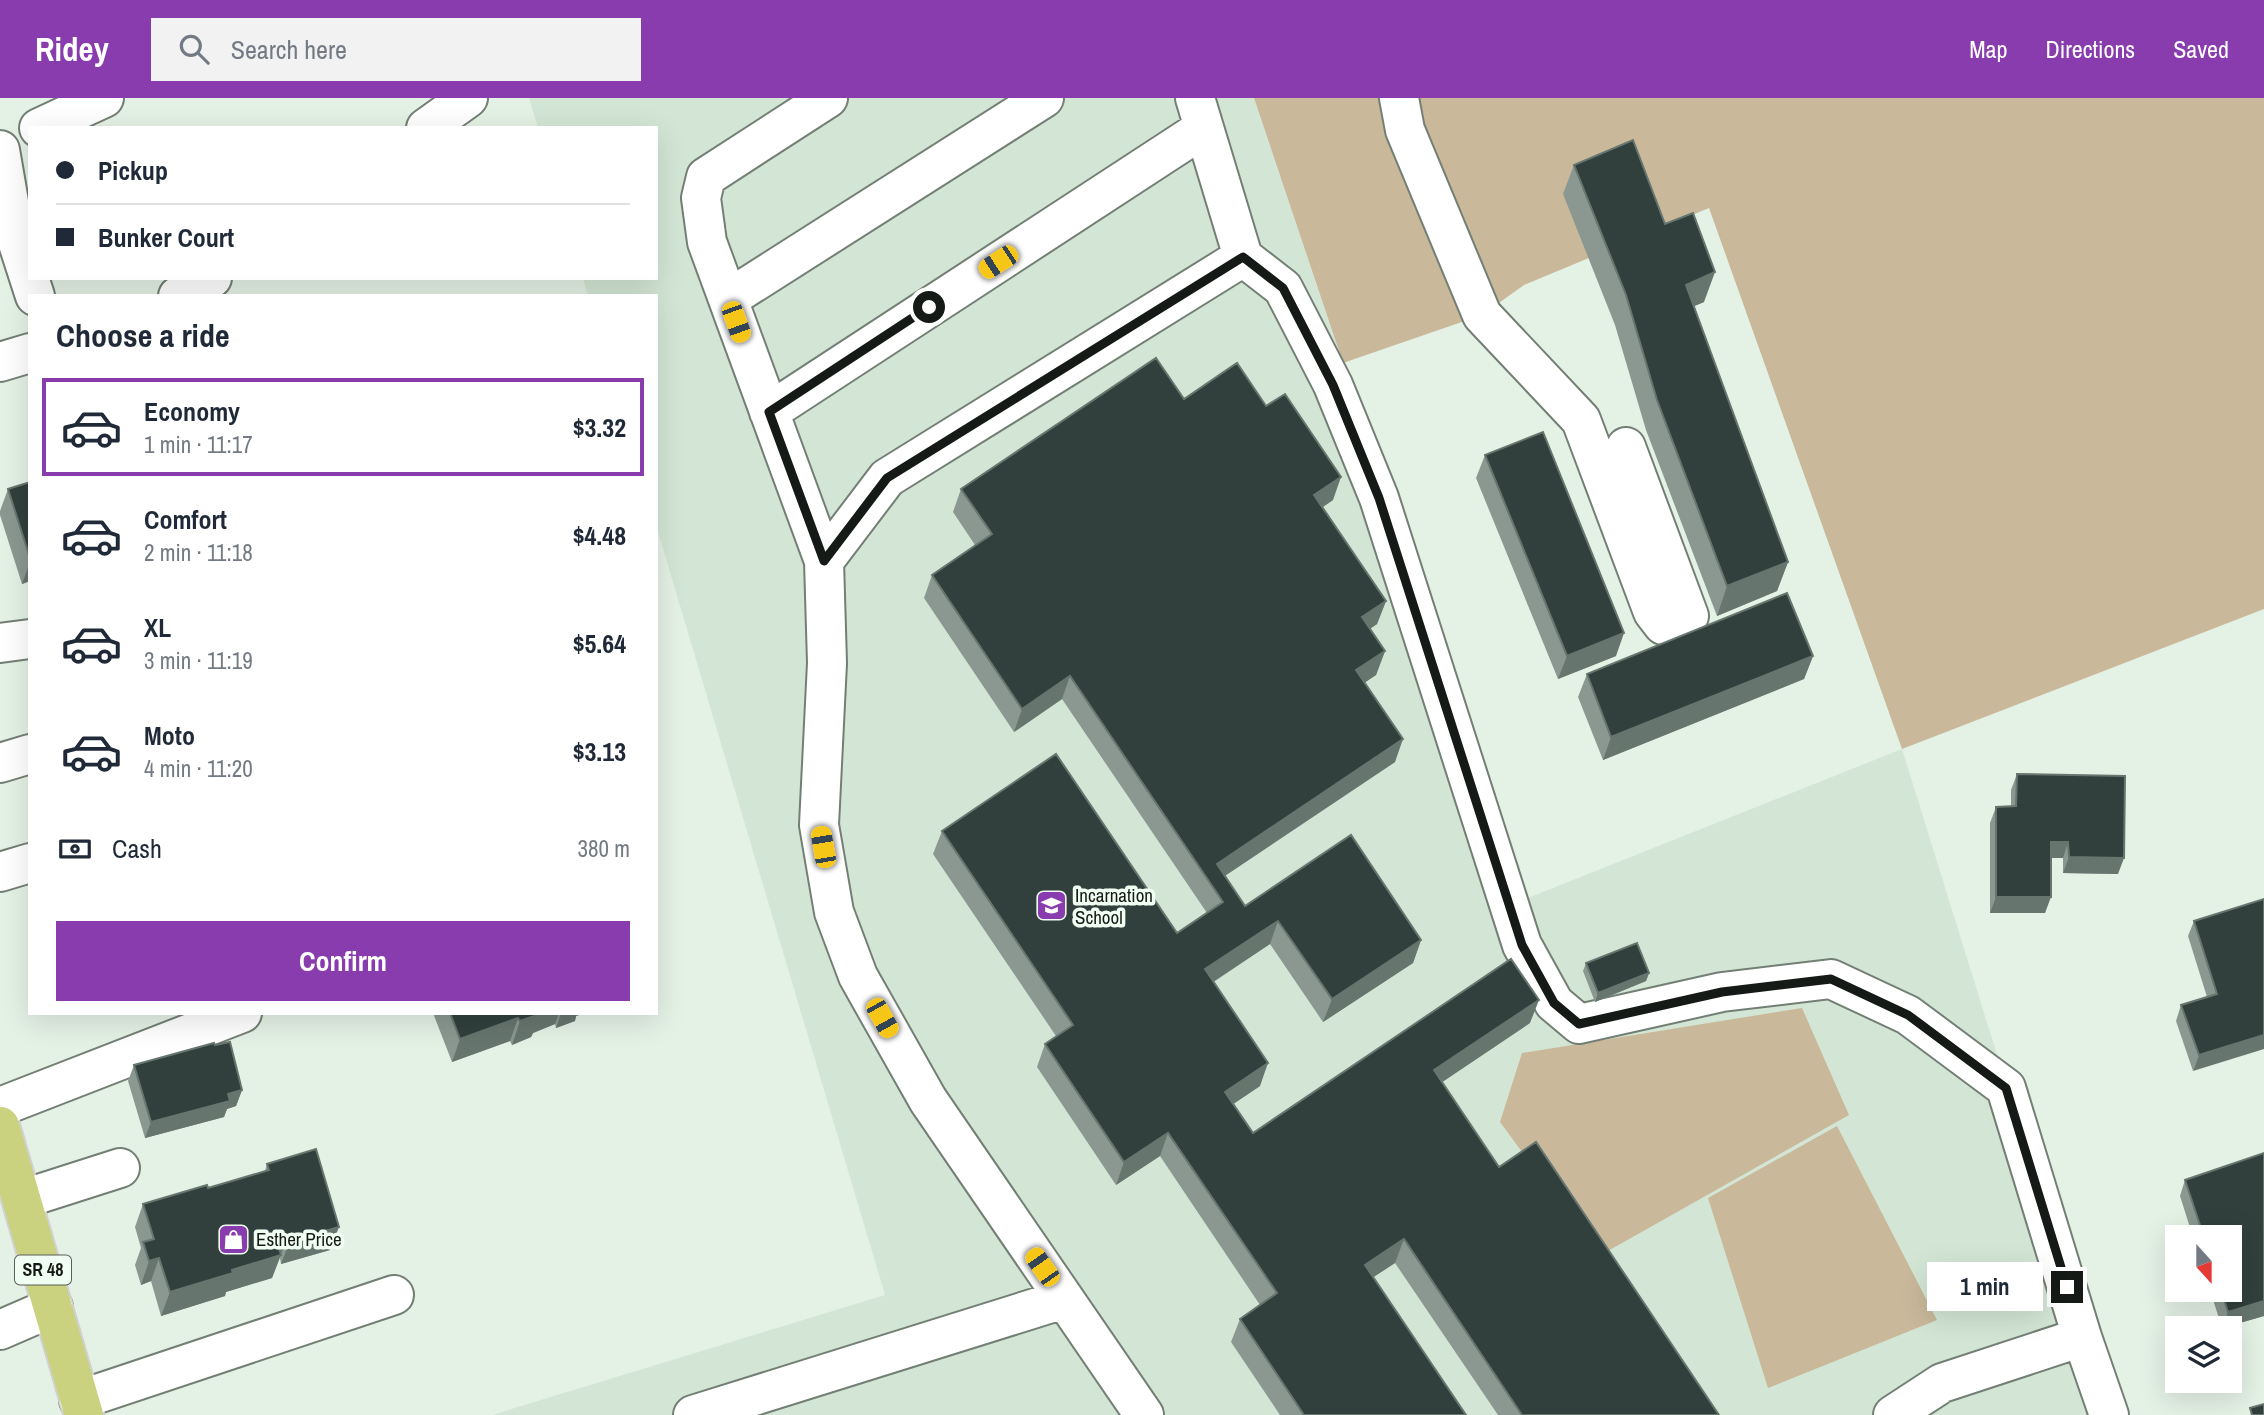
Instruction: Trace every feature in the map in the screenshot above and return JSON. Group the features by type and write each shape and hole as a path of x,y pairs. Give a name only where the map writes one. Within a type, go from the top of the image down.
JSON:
{"main road":[{"name":"SR 48","path":"0,1126 81,1407"}],"street":[{"path":"42,126 104,98"},
{"path":"429,126 468,98"},
{"path":"828,98 706,177 701,198 707,242 824,561 827,663 819,825 834,912 858,976 928,1100 1064,1299 1130,1412"},
{"path":"728,299 1044,98"},
{"path":"1399,98 1405,130 1482,315 1581,420 1653,612 1663,625 1689,615 1626,447"},
{"path":"769,412 1200,113 1243,257 1283,288 1333,385 1379,498 1522,945 1554,1003 1579,1024 1722,992 1831,979 1908,1015 2006,1088 2082,1337 2109,1415"},
{"path":"28,133 0,148 7,233 34,294"},
{"path":"824,561 887,478 1243,257"},
{"path":"182,294 208,280"},
{"path":"0,362 28,354"},
{"path":"0,643 28,639"},
{"path":"0,763 28,755"},
{"path":"0,872 28,864"},
{"path":"0,1107 237,1015"},
{"path":"23,1199 120,1168"},
{"path":"81,1407 394,1295"},
{"path":"693,1415 1064,1299"},
{"path":"0,1330 53,1307"},
{"path":"1899,1413 1942,1383 2082,1337"}],"shaded area":[{"path":"529,98 1254,98 1523,900 1902,749 2109,1415 492,1415 885,1295 658,532 658,294 587,294 584,280 658,280 658,126 537,126"},
{"path":"1254,98 2264,98 2264,609 1902,749 1709,208 1524,285 1482,315 1343,363"},
{"path":"1802,1008 1849,1115 1599,1256 1500,1122 1522,1053"},
{"path":"1837,1126 1937,1320 1768,1388 1708,1198"}],"building":[{"path":"1633,140 1665,224 1693,213 1715,272 1686,285 1788,562 1727,586 1657,400 1626,295 1574,165"},
{"name":"Incarnation School","path":"1156,358 1184,399 1237,363 1266,406 1285,394 1341,477 1314,495 1386,601 1362,617 1385,651 1356,670 1403,739 1217,864 1245,906 1351,835 1421,940 1332,999 1278,921 1205,969 1268,1063 1225,1092 1253,1133 1511,959 1539,1000 1434,1070 1499,1167 1536,1142 1719,1415 1522,1415 1404,1239 1365,1265 1466,1415 1304,1415 1240,1319 1277,1293 1168,1133 1124,1162 1045,1044 1073,1025 942,831 1056,754 1177,933 1223,902 1070,676 1022,709 932,575 992,534 961,489"},
{"path":"1543,432 1624,633 1567,656 1485,455"},
{"path":"28,483 28,552 8,489"},
{"path":"1787,593 1813,656 1611,737 1587,674"},
{"path":"2017,774 2125,776 2124,858 2069,857 2068,842 2051,842 2051,897 1996,897 1996,807 2016,806"},
{"path":"2264,899 2264,1035 2199,1055 2181,1005 2217,994 2194,921"},
{"path":"1637,943 1649,973 1598,993 1586,963"},
{"path":"451,1015 537,1015 520,1021 518,1018 460,1039"},
{"path":"230,1042 242,1090 228,1094 230,1101 151,1122 134,1065 214,1043"},
{"name":"Esther Price","path":"316,1149 339,1227 290,1241 288,1235 276,1238 281,1255 170,1292 159,1258 149,1261 143,1242 154,1239 143,1204 269,1170 267,1164"},
{"path":"2264,1153 2264,1301 2228,1312 2225,1302 2242,1302 2242,1225 2200,1225 2185,1180"},
{"path":"2264,1404 2264,1415 2252,1415 2250,1408"}],"place":[{"name":"Incarnation School","path":"1052,906"},
{"name":"Esther Price","path":"233,1239"}],"route":[{"path":"929,307 769,412 824,561 887,478 1243,257 1283,288 1333,385 1379,498 1522,945 1554,1003 1579,1024 1722,992 1831,979 1908,1015 2006,1088 2067,1287"}]}
